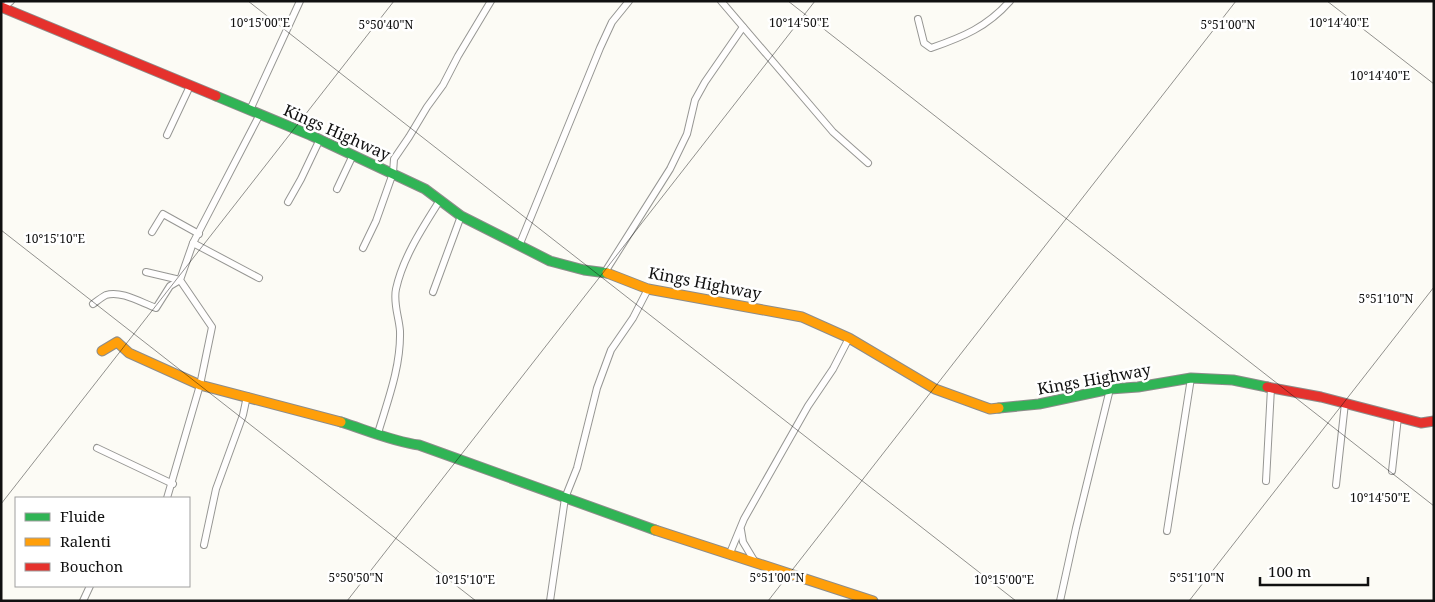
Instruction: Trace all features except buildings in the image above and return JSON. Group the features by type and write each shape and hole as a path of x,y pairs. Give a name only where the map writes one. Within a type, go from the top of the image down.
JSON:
{"street":[{"path":"2,7 11,1"},
{"path":"250,110 300,1"},
{"path":"363,248 376,221 393,173 394,159 443,85 469,36 491,1"},
{"path":"519,246 600,48 612,22 629,1"},
{"path":"721,1 834,132 868,163"},
{"path":"918,19 924,43 931,48 960,39 996,16 1010,1"},
{"name":"Kings Highway","path":"2,7 260,114 393,173 425,189 462,216 550,261 584,270 605,272 648,288 802,317 849,338 935,389 990,409 1039,404 1110,390 1191,378 1233,380 1344,403 1421,423 1434,421"},
{"path":"605,272 670,169 687,134 695,100 705,82 743,27"},
{"path":"167,135 190,86"},
{"path":"93,304 108,294 129,296 140,303 156,308 170,286 180,280 193,243 260,114"},
{"path":"288,202 320,140"},
{"path":"338,189 353,155"},
{"path":"378,433 396,368 400,332 395,302 396,290 404,265 418,236 440,200"},
{"path":"152,232 163,214 198,234"},
{"path":"433,292 462,216"},
{"path":"193,243 259,278"},
{"path":"146,272 180,280 212,327 200,385 167,497"},
{"path":"550,601 565,498 577,468 596,388 611,350 633,318 648,288"},
{"path":"730,553 740,528 771,471 808,406 833,369 849,338"},
{"path":"102,351 117,342 129,353 200,385 247,396 378,433 404,443 419,445 565,498 874,601"},
{"path":"1167,531 1191,378"},
{"path":"1266,481 1271,388"},
{"path":"1060,601 1110,390"},
{"path":"204,545 216,489 243,415 247,396"},
{"path":"1336,485 1344,403"},
{"path":"1392,471 1398,417"},
{"path":"98,448 172,484"},
{"path":"740,528 743,542 755,562"},
{"path":"83,601 90,587"}],"traffic: fast":[{"path":"216,96 310,135 425,189 461,216 550,261 584,270 607,273"},
{"path":"999,408 1039,404 1110,389 1138,387 1191,378 1233,380 1267,387"},
{"path":"341,422 390,439 419,445 655,530"}],"traffic: slow":[{"path":"607,273 648,289 802,317 849,338 935,389 990,409 999,408"},
{"path":"102,351 117,342 129,353 200,385 341,422"},
{"path":"655,530 873,601"}],"traffic: jam":[{"path":"1,7 216,96"},
{"path":"1267,387 1321,397 1421,423 1434,421"}]}
